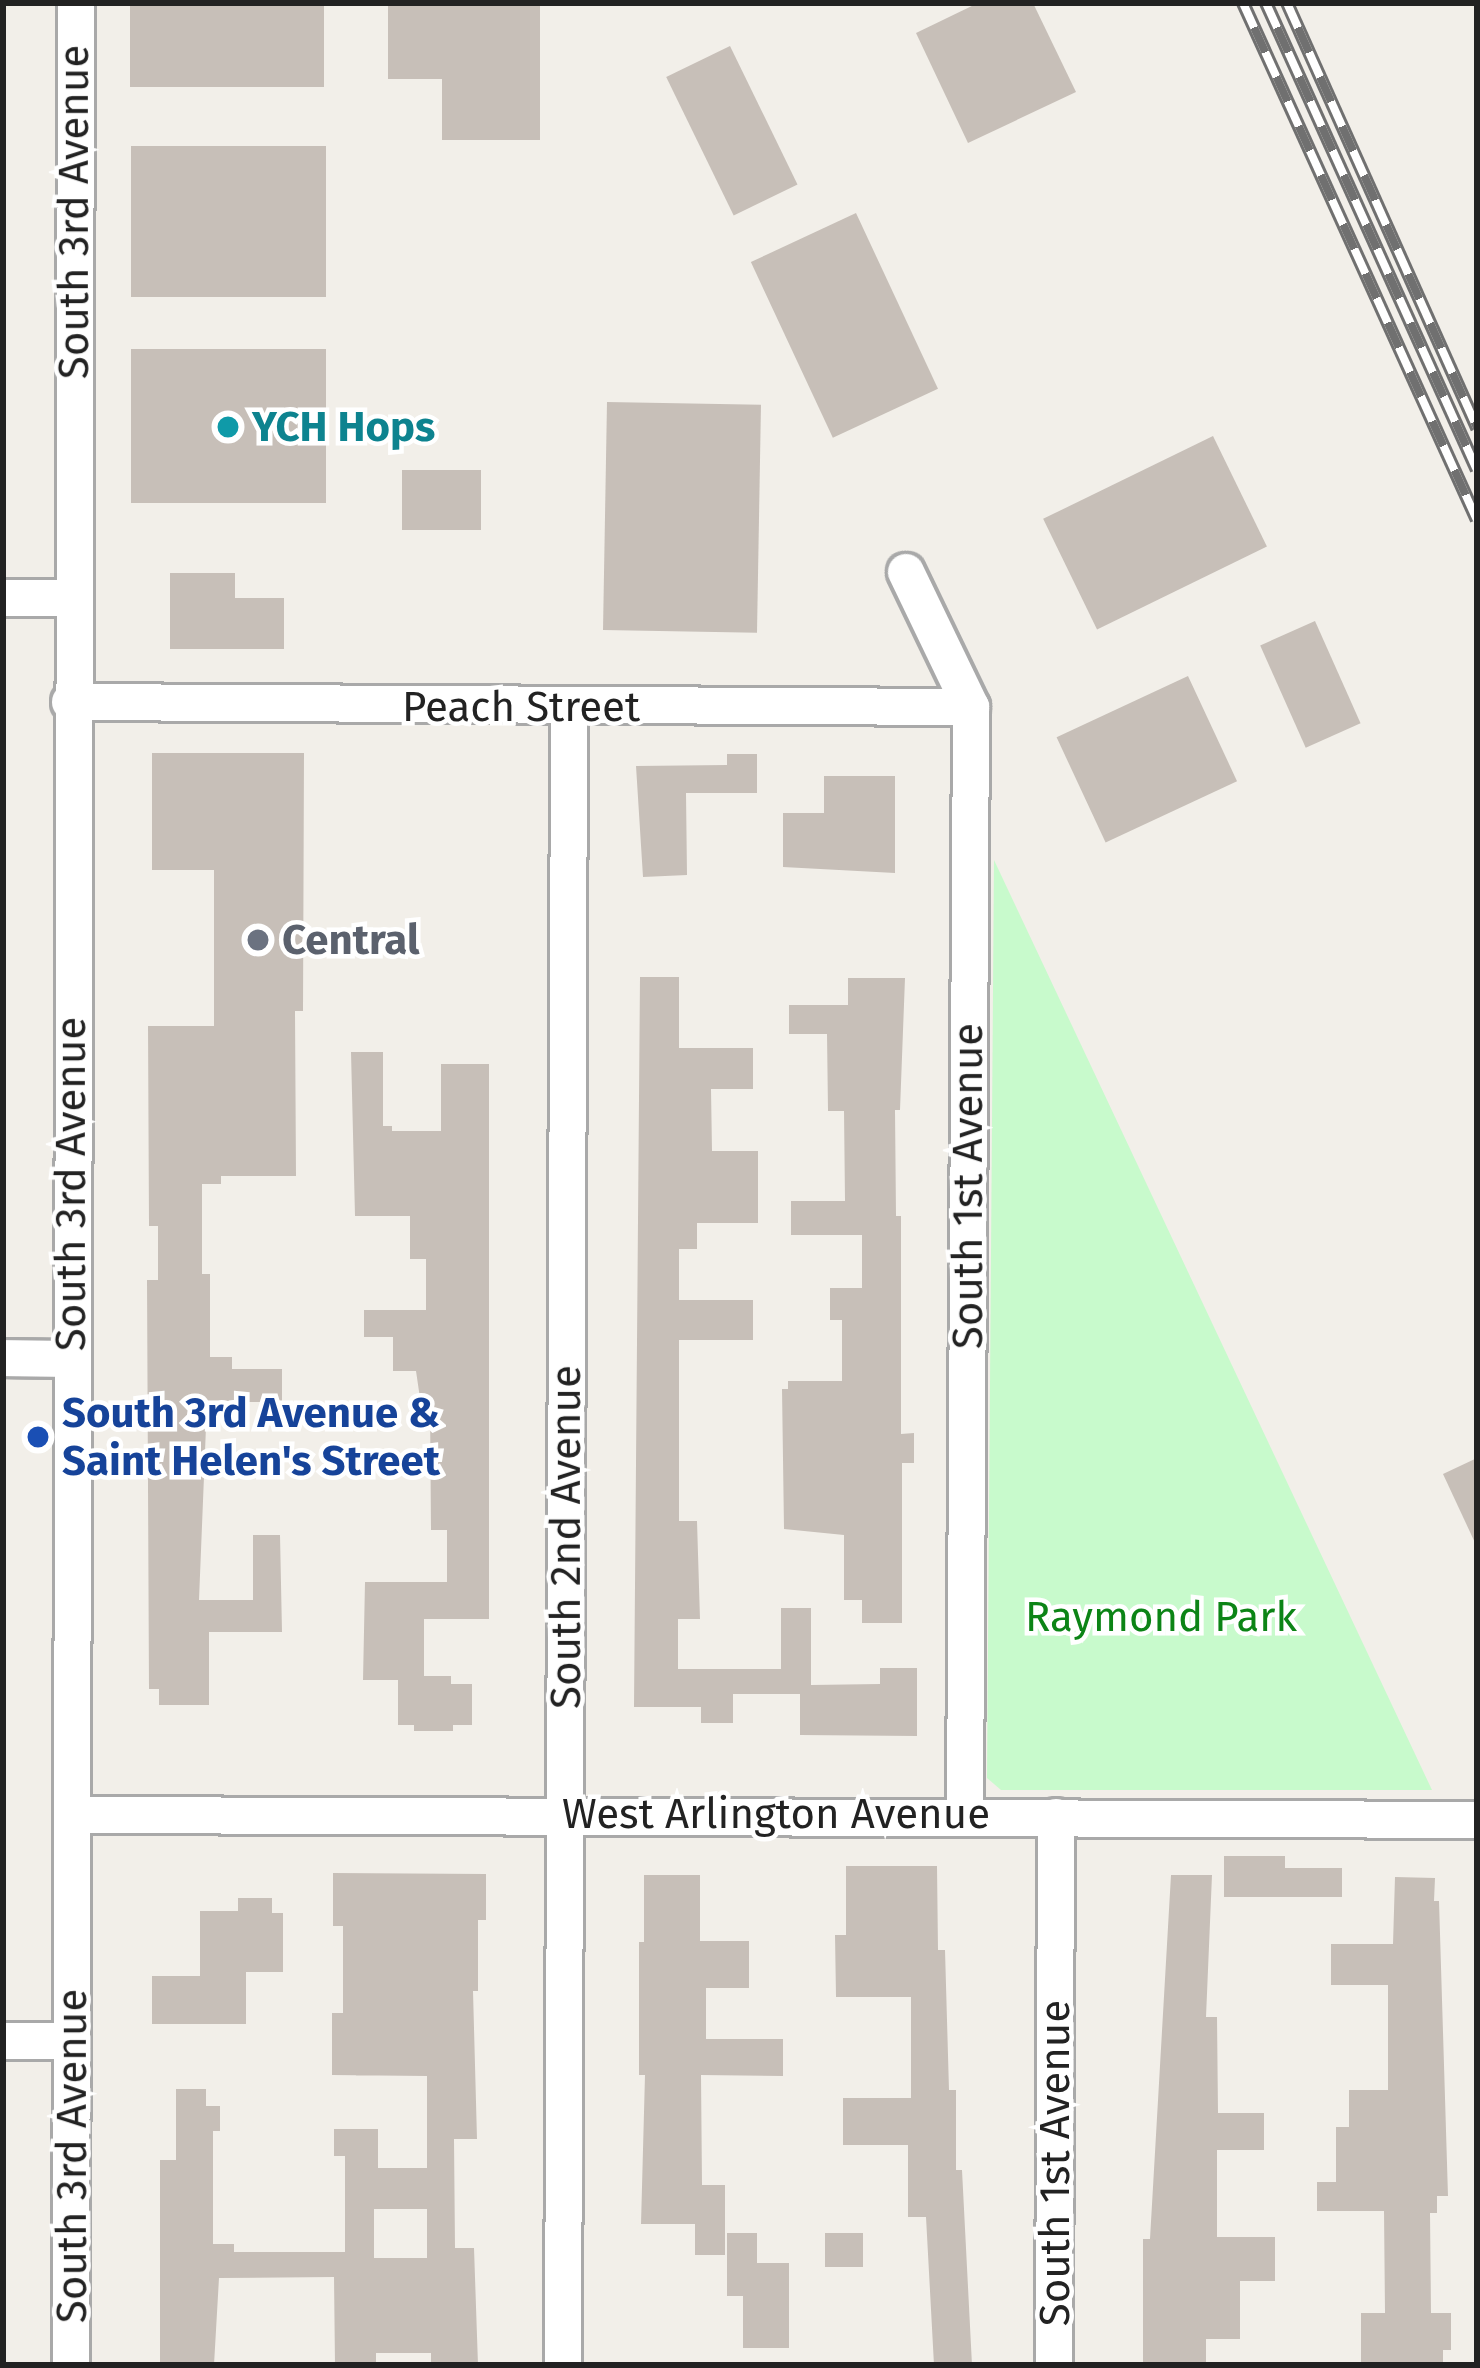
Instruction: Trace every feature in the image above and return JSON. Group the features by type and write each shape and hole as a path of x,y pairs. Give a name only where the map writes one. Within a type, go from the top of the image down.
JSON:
{"street":[{"name":"South 3rd Avenue","path":"71,2365 75,1814 70,702 76,3"},
{"name":"South 1st Avenue","path":"906,572 971,707 964,1816"},
{"path":"3,598 71,598"},
{"name":"Peach Street","path":"70,702 569,709 971,707"},
{"name":"South 2nd Avenue","path":"562,2365 569,709"},
{"path":"3,1358 71,1359"},
{"name":"West Arlington Avenue","path":"75,1814 565,1812 1477,1820"},
{"name":"South 1st Avenue","path":"1054,2365 1056,1817"},
{"path":"3,2041 71,2042"}],"green space":[{"name":"Raymond Park","path":"994,860 1432,1790 1001,1790 987,1778"}],"building":[{"path":"130,3 324,3 324,87 130,87"},
{"path":"388,3 540,3 540,140 442,140 442,79 388,79"},
{"path":"978,3 1033,3 1076,92 968,143 916,33"},
{"path":"730,46 798,184 734,216 666,77"},
{"name":"YCH Hops","path":"131,146 326,146 326,297 131,297"},
{"path":"856,213 938,389 833,438 751,262"},
{"name":"YCH Hops","path":"131,349 326,349 326,503 131,503"},
{"path":"607,402 761,405 757,633 603,630"},
{"path":"1213,436 1267,547 1097,629 1043,519"},
{"path":"402,470 481,470 481,530 402,530"},
{"path":"170,573 235,573 235,598 284,598 284,649 170,649"},
{"path":"1315,621 1361,723 1306,748 1260,645"},
{"path":"1188,676 1237,781 1106,842 1057,737"},
{"path":"152,753 304,753 303,1011 295,1011 296,1176 221,1176 221,1184 202,1184 202,1274 210,1274 210,1357 232,1357 232,1369 282,1369 282,1402 207,1402 199,1600 253,1600 253,1535 280,1535 282,1632 209,1632 209,1705 159,1705 159,1689 149,1689 147,1280 158,1280 158,1226 149,1226 148,1026 214,1026 214,870 152,870"},
{"path":"727,754 757,754 757,793 686,793 687,875 643,877 636,766 727,765"},
{"path":"824,776 895,776 895,873 783,867 783,813 824,813"},
{"path":"640,977 679,977 679,1048 753,1048 753,1089 711,1089 712,1151 758,1151 758,1223 697,1223 697,1249 679,1249 679,1300 753,1300 753,1340 679,1340 679,1521 697,1521 700,1619 678,1619 678,1669 781,1669 781,1608 811,1608 811,1685 880,1684 880,1668 917,1668 917,1736 800,1735 800,1694 733,1694 733,1723 701,1723 701,1707 634,1707"},
{"path":"848,978 905,978 900,1110 895,1110 896,1216 901,1216 901,1434 914,1433 914,1463 902,1463 902,1623 862,1623 862,1600 844,1600 844,1535 784,1529 782,1389 788,1389 788,1381 842,1381 842,1320 830,1320 830,1288 862,1288 862,1235 791,1235 791,1201 845,1201 844,1111 828,1111 827,1034 789,1034 789,1005 848,1005"},
{"path":"351,1052 383,1052 383,1126 392,1126 392,1131 441,1131 441,1064 489,1064 489,1619 424,1619 424,1676 451,1676 451,1684 472,1684 472,1725 453,1725 453,1731 414,1731 414,1725 398,1725 398,1680 363,1680 365,1582 447,1582 447,1530 431,1530 430,1405 421,1405 416,1371 393,1371 393,1337 364,1337 364,1310 426,1310 426,1259 410,1259 410,1216 355,1216"},
{"path":"1477,1458 1477,1547 1443,1474"},
{"path":"1224,1856 1285,1856 1285,1868 1342,1868 1342,1897 1224,1897"},
{"path":"846,1866 937,1866 938,1950 945,1950 949,2090 956,2090 956,2170 962,2170 972,2365 934,2365 926,2217 908,2217 908,2145 843,2145 843,2098 911,2098 911,1997 836,1997 835,1935 846,1935"},
{"path":"333,1873 486,1874 486,1920 478,1920 478,1991 473,1991 477,2139 454,2139 455,2248 474,2248 478,2365 431,2365 431,2353 376,2353 376,2365 335,2365 334,2277 219,2278 214,2365 160,2365 160,2160 176,2160 176,2089 206,2089 206,2106 220,2106 220,2131 213,2131 213,2244 234,2244 234,2252 345,2252 345,2156 334,2156 334,2129 378,2129 378,2168 427,2168 427,2076 332,2075 332,2013 343,2013 343,1926 333,1926","holes":["374,2209 427,2209 427,2258 374,2258"]},
{"path":"644,1875 700,1875 700,1941 749,1941 749,1988 706,1988 706,2039 783,2039 783,2076 701,2075 702,2185 725,2185 725,2255 695,2255 695,2224 641,2224 645,2075 639,2075 639,1942 644,1942"},
{"path":"1171,1875 1212,1875 1206,2017 1217,2017 1218,2113 1264,2113 1264,2150 1217,2150 1217,2237 1275,2237 1275,2281 1240,2281 1240,2339 1206,2339 1206,2365 1143,2365 1143,2239 1150,2239"},
{"path":"1395,1877 1435,1878 1434,1901 1439,1901 1448,2196 1437,2196 1437,2213 1430,2213 1431,2313 1451,2313 1451,2350 1443,2350 1443,2365 1361,2365 1361,2313 1385,2313 1384,2211 1317,2211 1317,2182 1336,2182 1336,2127 1349,2127 1349,2090 1388,2090 1388,1985 1331,1985 1331,1944 1393,1944"},
{"path":"238,1898 272,1898 272,1913 283,1913 283,1972 246,1972 246,2024 152,2024 152,1976 200,1976 200,1911 238,1911"},
{"path":"727,2233 757,2233 757,2263 789,2263 789,2348 743,2348 743,2296 727,2296"},
{"path":"825,2233 863,2233 863,2267 825,2267"}],"railway":[{"path":"1243,3 1477,520"},
{"path":"1266,3 1477,470"},
{"path":"1287,3 1477,428"}],"place":[{"name":"YCH Hops","path":"228,427"},
{"name":"Central","path":"258,940"},
{"name":"South 3rd Avenue & Saint Helen's Street","path":"38,1437"}]}
